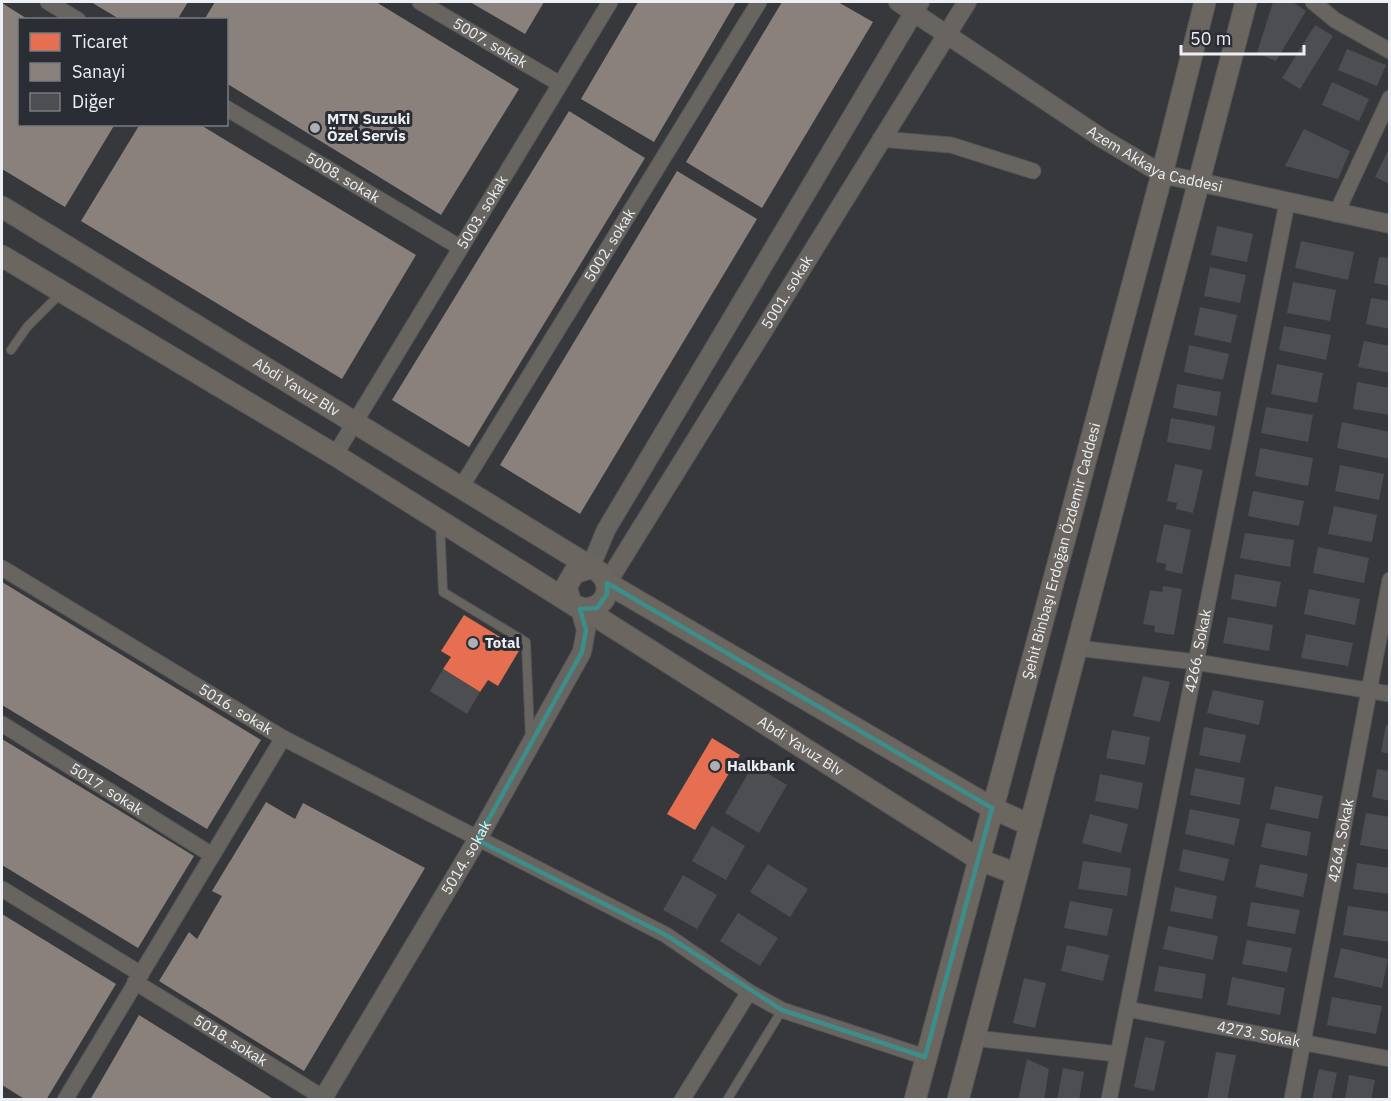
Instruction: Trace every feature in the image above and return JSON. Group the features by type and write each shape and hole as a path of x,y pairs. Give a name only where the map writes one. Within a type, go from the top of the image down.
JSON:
{"main road":[{"name":"Şehit Binbaşı Erdoğan Özdemir Caddesi","path":"915,1100 1162,174 1205,2"},
{"path":"958,1100 1246,2"},
{"name":"Abdi Yavuz Blv","path":"2,207 602,575 607,583 992,808 1030,825"},
{"name":"Abdi Yavuz Blv","path":"2,256 335,455 980,860 1017,874"},
{"path":"590,568 579,570 570,577 566,593 579,608 601,604 607,594 607,583"}],"street":[{"path":"48,2 75,18"},
{"name":"5007. sokak","path":"420,2 560,84"},
{"name":"5003. sokak","path":"335,455 610,2"},
{"name":"5002. sokak","path":"460,489 759,2"},
{"name":"Azem Akkaya Caddesi","path":"898,2 917,6 948,34 1103,139 1162,174 1389,224"},
{"name":"5001. sokak","path":"607,583 967,2"},
{"path":"1313,2 1335,20 1389,51"},
{"path":"590,568 606,530 917,6"},
{"path":"1336,214 1389,98"},
{"name":"5008. sokak","path":"228,109 461,248"},
{"path":"880,139 951,145 1033,171"},
{"name":"4266. Sokak","path":"1109,1100 1287,203"},
{"name":"5016. sokak","path":"2,568 283,738 477,840 666,935 749,992 782,1010 925,1057"},
{"name":"4264. Sokak","path":"1292,1100 1386,610 1389,580"},
{"name":"5014. sokak","path":"325,1099 531,747 582,652 586,630 579,608"},
{"path":"1077,648 1196,662 1389,694"},
{"name":"5017. sokak","path":"2,724 212,855"},
{"path":"65,1100 283,738"},
{"name":"5018. sokak","path":"2,889 325,1099"},
{"path":"682,1100 749,992"},
{"name":"4273. Sokak","path":"1127,1010 1389,1059"},
{"path":"974,1038 1118,1054"}],"lane":[{"path":"11,350 27,327 62,292"},
{"path":"440,520 443,592 526,642 531,747"},
{"path":"727,1100 782,1010"}],"highlighted area":[{"path":"607,583 992,808 925,1057 782,1010 666,935 477,840 582,652 586,630 580,609 597,608 607,594"}],"building: Ticaret":[{"path":"464,615 520,649 498,686 488,680 480,692 443,669 451,657 441,651"},
{"path":"712,738 740,755 695,830 667,814"}],"building: Sanayi":[{"path":"91,2 188,2 178,18 118,18"},
{"path":"215,2 376,2 519,89 441,215 228,84 228,18 205,18"},
{"path":"470,2 544,2 525,34"},
{"path":"638,2 736,2 654,142 581,99"},
{"path":"782,2 838,2 873,22 762,208 686,162"},
{"path":"2,3 26,18 18,18 18,126 114,126 65,207 2,169"},
{"path":"569,111 645,158 469,447 392,400"},
{"path":"139,126 202,126 416,255 342,379 81,221"},
{"path":"677,171 757,219 580,514 500,465"},
{"path":"2,582 261,740 207,829 2,705"},
{"path":"2,739 194,856 138,948 2,865"},
{"path":"266,802 295,819 303,803 425,868 304,1071 159,981 189,932 197,939 222,896 212,891"},
{"path":"2,914 116,984 46,1100 26,1100 2,1085"},
{"path":"139,1015 275,1100 90,1100"}],"building: Diğer":[{"path":"1273,2 1293,2 1306,11 1276,61 1257,53"},
{"path":"1315,25 1333,36 1300,89 1282,78"},
{"path":"1347,49 1386,65 1377,86 1338,70"},
{"path":"1332,82 1369,99 1359,121 1322,105"},
{"path":"1304,129 1350,151 1338,179 1285,166"},
{"path":"1390,147 1390,184 1375,177"},
{"path":"1217,226 1253,234 1247,262 1211,255"},
{"path":"1301,241 1354,252 1348,280 1295,268"},
{"path":"1379,257 1390,258 1390,286 1374,283"},
{"path":"1210,267 1246,275 1240,303 1204,296"},
{"path":"1293,282 1336,290 1330,321 1287,313"},
{"path":"1371,298 1390,301 1390,329 1366,324"},
{"path":"1200,307 1237,315 1231,343 1194,335"},
{"path":"1284,326 1331,335 1326,360 1279,350"},
{"path":"1364,341 1390,346 1390,373 1358,367"},
{"path":"1189,345 1229,354 1223,380 1184,372"},
{"path":"1277,364 1323,373 1317,403 1271,394"},
{"path":"1357,382 1390,388 1390,415 1353,409"},
{"path":"1177,384 1221,392 1217,416 1173,408"},
{"path":"1266,407 1313,415 1308,442 1261,433"},
{"path":"1171,418 1215,426 1211,450 1167,442"},
{"path":"1342,422 1390,432 1390,459 1337,448"},
{"path":"1260,448 1313,458 1308,486 1255,476"},
{"path":"1175,464 1203,470 1193,513 1176,509 1177,503 1167,501"},
{"path":"1340,465 1384,474 1379,500 1335,491"},
{"path":"1253,491 1304,501 1299,526 1248,516"},
{"path":"1334,506 1377,515 1372,542 1328,534"},
{"path":"1164,524 1191,530 1182,574 1165,570 1166,564 1156,562"},
{"path":"1245,533 1294,540 1290,567 1240,558"},
{"path":"1318,547 1369,558 1364,583 1313,573"},
{"path":"1235,574 1281,582 1276,607 1231,599"},
{"path":"1163,586 1182,589 1174,635 1154,632 1155,626 1143,624 1150,590 1162,592"},
{"path":"1309,589 1360,599 1355,625 1304,614"},
{"path":"1228,617 1273,625 1269,651 1223,643"},
{"path":"1306,634 1353,643 1348,666 1301,658"},
{"path":"443,669 480,692 467,714 430,691"},
{"path":"1143,676 1170,682 1160,722 1133,716"},
{"path":"1213,690 1264,701 1259,725 1207,713"},
{"path":"1386,725 1390,726 1390,754 1381,752"},
{"path":"1204,727 1246,735 1240,763 1199,755"},
{"path":"1112,730 1150,737 1145,765 1106,758"},
{"path":"753,765 787,785 759,833 725,813"},
{"path":"1195,768 1245,778 1240,805 1190,795"},
{"path":"1377,769 1390,771 1390,801 1372,797"},
{"path":"1100,774 1143,783 1138,809 1095,801"},
{"path":"1275,786 1323,796 1318,819 1270,809"},
{"path":"1190,809 1240,819 1234,845 1185,834"},
{"path":"1366,813 1390,817 1390,850 1360,845"},
{"path":"1090,814 1128,824 1121,853 1082,843"},
{"path":"1266,823 1311,832 1307,856 1261,847"},
{"path":"712,826 745,846 726,880 692,861"},
{"path":"1183,849 1229,859 1224,881 1179,871"},
{"path":"1083,861 1131,868 1127,896 1078,889"},
{"path":"1357,863 1390,868 1390,894 1353,889"},
{"path":"768,864 808,889 790,917 750,892"},
{"path":"1260,864 1308,874 1303,897 1255,887"},
{"path":"683,875 717,895 697,929 663,910"},
{"path":"1175,887 1217,896 1212,919 1170,911"},
{"path":"1070,901 1113,909 1107,936 1064,928"},
{"path":"1251,902 1300,910 1295,934 1247,926"},
{"path":"1348,906 1390,912 1390,942 1343,935"},
{"path":"738,913 778,938 760,966 720,941"},
{"path":"1168,926 1218,936 1213,960 1163,949"},
{"path":"1247,940 1292,948 1287,972 1242,964"},
{"path":"1067,945 1109,955 1103,981 1061,971"},
{"path":"1341,948 1388,959 1382,988 1334,977"},
{"path":"1159,966 1206,974 1202,999 1154,991"},
{"path":"1232,977 1285,988 1280,1015 1227,1005"},
{"path":"1024,978 1046,983 1035,1028 1013,1023"},
{"path":"1332,997 1382,1006 1376,1034 1327,1025"},
{"path":"1145,1037 1165,1041 1154,1091 1134,1087"},
{"path":"1216,1052 1236,1055 1227,1100 1207,1100"},
{"path":"1027,1059 1049,1069 1044,1100 1018,1100"},
{"path":"1063,1068 1084,1072 1079,1100 1057,1100"},
{"path":"1319,1069 1337,1073 1331,1100 1312,1100"},
{"path":"1349,1075 1375,1080 1371,1100 1345,1100"}],"place":[{"name":"MTN Suzuki Özel Servis","path":"315,128"},
{"name":"Total","path":"473,643"},
{"name":"Halkbank","path":"715,766"}]}
